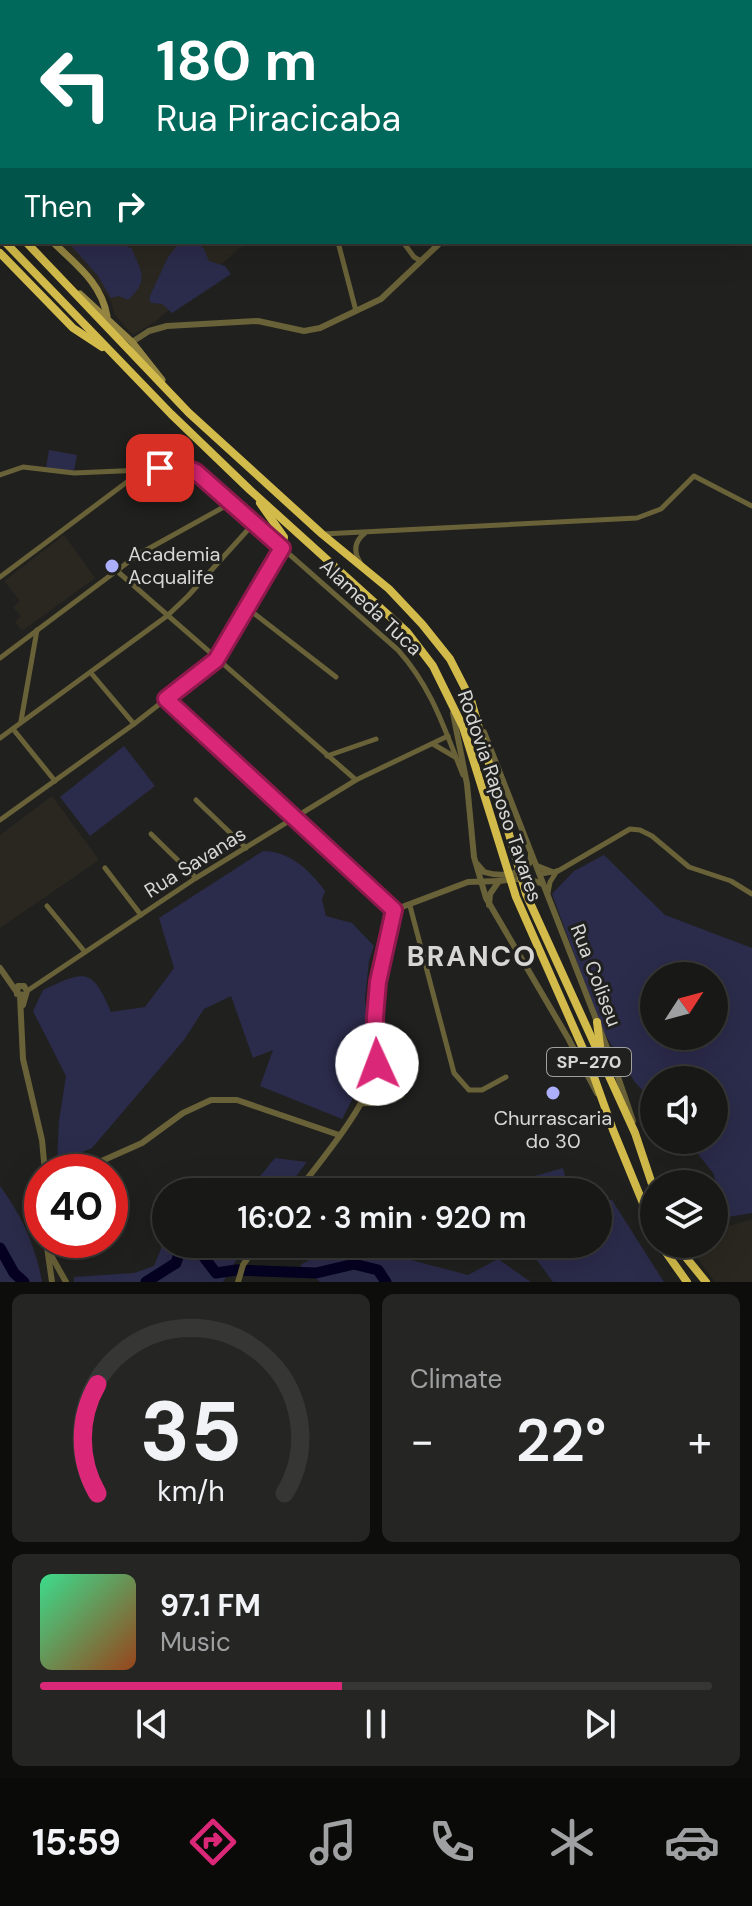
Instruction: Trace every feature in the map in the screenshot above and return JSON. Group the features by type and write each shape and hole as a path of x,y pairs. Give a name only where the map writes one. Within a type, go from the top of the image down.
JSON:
{"highway":[{"name":"Rodovia Raposo Tavares","path":"7,244 109,351 250,490 407,632 427,656 445,686 463,727 516,897 579,1038 640,1196"},
{"name":"Rodovia Raposo Tavares","path":"28,244 189,413 406,606 438,641 471,700 526,894 601,1054 647,1170"},
{"path":"0,253 80,334 109,351"},
{"path":"250,490 284,537 282,548"},
{"path":"597,1022 601,1054"},
{"path":"670,1258 687,1282"},
{"path":"686,1258 706,1282"}],"main road":[{"path":"55,244 97,287 104,298 108,318"},
{"path":"50,267 132,342 189,413"}],"street":[{"path":"339,244 356,311"},
{"path":"404,244 421,262"},
{"path":"132,342 149,331 167,326 258,321 310,331 381,299 439,244"},
{"name":"Alameda Tuca","path":"0,475 23,467 74,473 143,470 176,465 188,467 205,478 406,659 428,688 467,784"},
{"path":"0,577 143,470"},
{"path":"322,534 637,518 661,509 694,476 752,506"},
{"path":"0,658 155,545 232,503"},
{"path":"0,738 167,616 254,523"},
{"path":"366,532 358,538 356,545 357,557 367,572"},
{"path":"0,820 134,724 216,660 282,548"},
{"path":"117,571 356,780"},
{"path":"247,608 336,677"},
{"path":"20,722 37,630"},
{"path":"91,673 134,724"},
{"name":"Alameda Tuca","path":"445,686 455,719 467,784 474,857 480,883 489,905 568,1038 605,1110"},
{"path":"166,699 394,910"},
{"name":"Rua Coliseu","path":"471,700 627,1098 635,1133"},
{"path":"13,729 55,782"},
{"name":"Rua Savanas","path":"22,991 48,977 196,878 297,819 356,780 448,736"},
{"path":"327,756 376,739"},
{"path":"432,743 457,759"},
{"path":"196,800 246,848"},
{"path":"394,910 468,882 526,878 555,871 622,831 640,830 652,836 689,867 731,881 752,894"},
{"path":"151,834 196,878"},
{"path":"474,857 484,872 501,874 527,868 531,860 530,849"},
{"path":"537,866 555,871"},
{"path":"105,868 141,915"},
{"path":"468,882 477,869"},
{"path":"526,878 540,882 547,890 555,871"},
{"path":"489,905 490,894 499,881"},
{"path":"47,906 85,952"},
{"path":"410,906 454,1073 460,1083 469,1090 477,1091 506,1077"},
{"path":"307,1178 360,1104 377,1064 375,1017 378,982 394,910"},
{"path":"0,967 22,991 23,1059 43,1154"},
{"path":"360,1104 377,1103 402,1095"},
{"path":"117,1154 142,1143 183,1113 211,1100 237,1100 339,1135"},
{"path":"48,1258 52,1282"},
{"path":"53,1258 66,1282"},
{"path":"238,1281 248,1258"}],"shaded area":[{"path":"59,244 245,244 156,321 133,335 114,314 111,300"},
{"path":"70,244 123,244 132,249 142,276 139,287 128,300 119,296 111,298 98,276"},
{"path":"178,244 199,244 209,261 225,266 231,274 172,313 162,304 151,303 149,298 168,257"},
{"path":"49,450 77,455 74,471 46,468"},
{"path":"64,535 95,578 22,631 15,622 21,616 13,607 20,601 4,581"},
{"path":"124,746 155,786 90,836 60,797"},
{"path":"52,796 99,860 0,928 0,835"},
{"path":"263,851 290,858 313,876 325,891 322,899 326,916 352,923 374,946 369,961 365,999 368,1036 361,1083 342,1119 260,1086 273,1050 253,1058 231,996 204,1009 184,1040 92,1148 78,1154 57,1154 66,1076 33,1011 43,990 78,976 92,980 98,986 111,1012 145,1007 174,968 159,918"},
{"path":"604,855 665,915 752,948 752,1213 728,1217 728,1170 711,1170 698,1154 728,1154 728,1066 640,1066 640,1088 601,1028 552,894 574,871"},
{"path":"275,1158 307,1162 295,1178 259,1178"},
{"path":"563,1168 566,1178 528,1178"},
{"path":"0,1186 24,1225 24,1258 36,1258 42,1282 0,1282"},
{"path":"612,1200 640,1244 640,1258 649,1258 664,1282 553,1282 535,1258 612,1258"},
{"path":"752,1219 752,1282 715,1282 697,1258 728,1258 728,1226"},
{"path":"157,1258 238,1258 223,1282 74,1282 74,1277 134,1273 154,1266"},
{"path":"313,1258 403,1258 468,1275 498,1259 531,1282 320,1282 300,1265"}],"waterway":[{"path":"0,1248 14,1273 24,1282"},
{"path":"146,1282 176,1263 178,1258"},
{"path":"205,1258 216,1273 236,1270 316,1273 354,1264 378,1270 386,1282"}],"place":[{"name":"Academia Acqualife","path":"112,566"},
{"name":"Churrascaria do 30","path":"553,1093"}],"district":[{"name":"BRANCO","path":"472,956"}],"route":[{"path":"160,468 176,465 196,472 282,548 216,660 166,699 394,910 378,982 375,1017 377,1064"}]}
